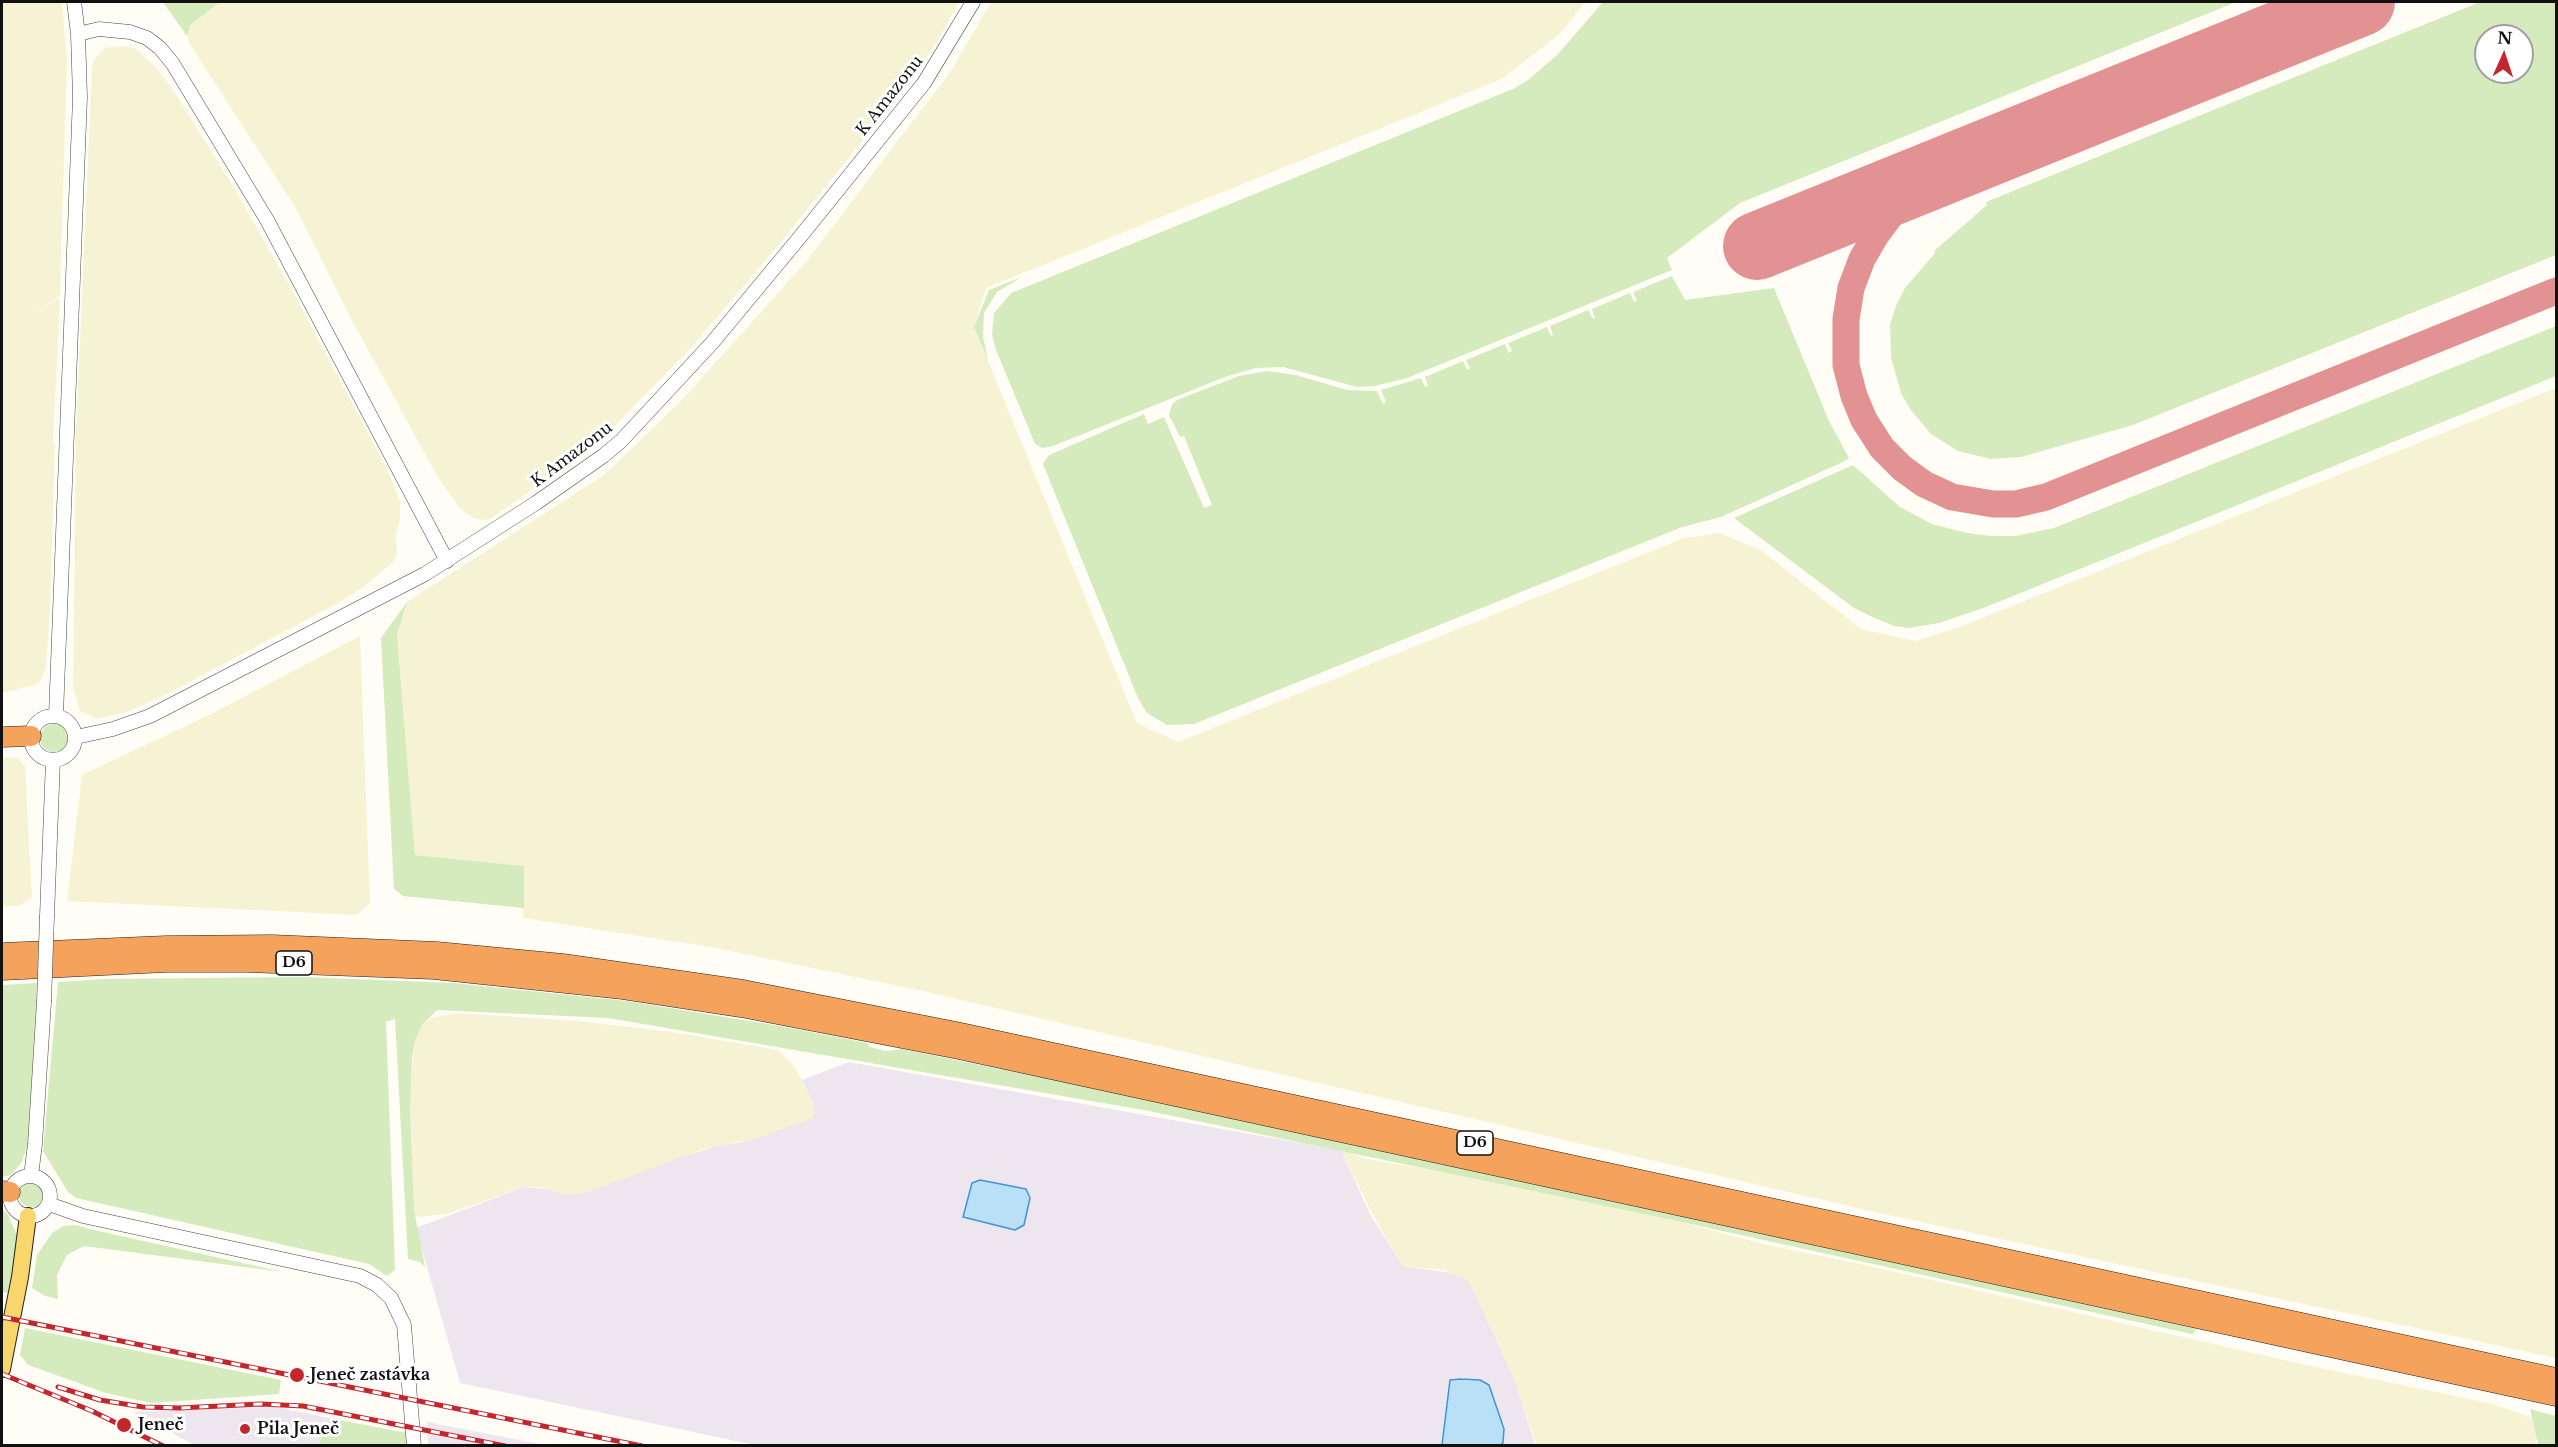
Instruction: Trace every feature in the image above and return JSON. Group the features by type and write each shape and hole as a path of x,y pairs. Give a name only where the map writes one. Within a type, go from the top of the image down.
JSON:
{"highway":[{"path":"2,737 31,736"},
{"name":"D6","path":"5,952 272,945 437,952 563,964 743,990 961,1033 2556,1378"},
{"name":"D6","path":"2,970 63,966 247,962 434,969 613,987 752,1009 971,1052 2556,1396"},
{"path":"2,976 63,966"}],"main road":[{"path":"2,1369 20,1277 28,1216"}],"street":[{"path":"56,716 80,97 78,33 74,2"},
{"name":"K Amazonu","path":"76,737 113,729 150,716 447,561 587,468 621,441 756,292 924,82 973,2"},
{"path":"78,33 99,29 130,32 147,38 160,48 173,64 272,230 447,561"},
{"path":"56,716 72,725 76,737 75,744 67,756 53,760 40,755 35,750 31,736 36,723 42,718 56,716"},
{"path":"31,1176 38,1112 44,1002 53,760"},
{"path":"31,1176 42,1179 49,1187 49,1204 43,1212 28,1216 15,1210 6,1191 15,1182 31,1176"},
{"path":"49,1204 83,1216 360,1276 377,1285 391,1298 404,1324 414,1446"}],"shaded area":[{"path":"2,2 62,2 67,61 60,296 36,312 60,298 53,443 55,443 50,610 46,667 41,681 2,693"},
{"path":"220,2 959,2 935,45 896,99 775,249 690,349 605,436 568,465 490,519 484,520 473,518 460,509 437,476 354,324 295,207 189,43 187,31 189,25"},
{"path":"991,2 1585,2 1561,33 1502,79 986,288 974,327 1137,723 1178,742 1684,538 1720,533 1762,551 1861,629 1915,641 1960,627 2553,389 2556,391 2556,1358 1879,1213 909,988 710,947 523,918 524,866 415,855 397,635 407,602 604,475 681,401 805,263 951,71"},
{"path":"122,46 136,49 156,67 174,91 233,186 293,292 388,471 400,501 400,519 396,536 397,555 394,561 365,586 340,602 169,693 127,712 97,719 80,711 73,687 76,432 92,67 94,60 104,48"},
{"path":"360,636 370,903 357,915 67,901 82,775 209,715"},
{"path":"2,757 18,758 25,766 32,897 19,906 2,906"},
{"path":"458,1013 579,1021 673,1032 778,1050 794,1066 804,1084 812,1101 814,1115 813,1118 754,1139 701,1150 585,1193 565,1194 539,1187 524,1187 447,1214 418,1217 414,1215 410,1091 415,1041 422,1025 433,1017"},
{"path":"849,1062 1345,1151 1343,1155 1371,1216 1403,1266 1451,1273 1470,1283 1515,1380 1535,1445 755,1445 460,1383 416,1228 524,1187 548,1189 672,1160 724,1144 754,1139 814,1115 812,1101 802,1080"},
{"path":"1345,1151 1367,1159 1432,1170 1677,1221 1763,1244 2311,1366 2493,1404 2532,1418 2536,1436 2535,1445 1536,1445 1515,1380 1470,1283 1444,1270 1403,1266 1375,1219 1343,1155"},
{"name":"Pila Jeneč","path":"276,1407 329,1418 318,1445 196,1446 133,1412"},
{"path":"427,1422 545,1445 428,1445"}],"green space":[{"path":"163,2 220,2 190,25 187,36"},
{"path":"1603,2 2236,2 1740,203 1667,258 1672,270 1407,378 1375,386 1357,387 1283,367 1256,368 1225,377 1053,446 1042,448 1035,444 992,335 994,313 1011,293 1513,89 1528,80 1557,55"},
{"path":"2480,2 2556,2 2556,255 2133,425 2021,457 1991,459 1958,451 1931,434 1910,409 1901,393 1891,358 1890,324 1896,306 1905,288 1935,253 1934,251 1987,205 1986,202"},
{"path":"1672,276 1685,300 1774,288 1829,421 1849,458 1721,517 1682,527 1194,724 1167,725 1147,713 1138,698 1043,464 1049,455 1144,414 1148,424 1164,417 1204,508 1212,505 1184,436 1180,437 1169,415 1172,404 1177,400 1239,376 1267,371 1296,375 1347,390 1377,391 1383,404 1386,402 1381,390 1421,378 1425,387 1428,386 1425,377 1463,361 1467,370 1470,368 1466,360 1505,344 1509,353 1512,351 1508,343 1547,327 1551,336 1553,335 1550,326 1588,310 1593,319 1595,318 1592,309 1630,293 1634,302 1637,301 1633,292"},
{"path":"1022,277 997,292 984,313 983,337 988,360 974,327 989,290"},
{"path":"2556,326 2556,376 1986,607 1939,623 1909,628 1894,626 1854,608 1734,518 1853,465 1900,507 1932,524 1967,533 1991,536 2015,536 2054,528"},
{"path":"407,602 397,635 415,855 524,866 524,908 403,896 394,889 381,638"},
{"path":"54,724 64,728 68,738 64,748 54,752 44,748 40,738 44,728"},
{"path":"302,977 453,983 627,1001 786,1027 867,1043 870,1047 886,1051 902,1049 1119,1093 2197,1329 2192,1334 1677,1221 1144,1110 608,1018 437,1010 422,1025 415,1041 412,1058 410,1110 414,1210 425,1267 420,1262 408,1259 395,1019 386,1022 395,1270 387,1276 369,1264 76,1198 68,1192 43,1151 58,982 104,979"},
{"path":"37,983 33,1099 27,1146 22,1162 11,1175 2,1177 2,985"},
{"path":"26,1183 36,1183 43,1190 43,1200 36,1207 26,1207 19,1200 19,1190"},
{"path":"2,1208 8,1215 17,1235 9,1293 2,1292"},
{"path":"75,1225 283,1272 84,1246 67,1255 57,1275 58,1299 45,1296 32,1288 37,1255 52,1233 64,1226"},
{"path":"25,1328 281,1380 279,1394 151,1403 106,1393 28,1365 20,1355"},
{"path":"2530,1409 2556,1416 2556,1445 2538,1445"},
{"path":"329,1418 407,1433 407,1445 318,1446"}],"water":[{"path":"980,1180 1026,1189 1030,1198 1024,1225 1015,1230 963,1217 972,1183"},
{"path":"1450,1380 1480,1380 1489,1385 1504,1429 1503,1443 1500,1445 1442,1445"}],"taxiway":[{"path":"2044,131 1962,164 1917,190 1896,208 1876,235 1862,259 1851,288 1846,319 1846,365 1854,396 1864,420 1882,448 1902,468 1924,484 1952,497 1993,504 2016,504 2046,497 2556,291"}],"runway":[{"path":"1757,246 2361,2"}],"railway":[{"path":"2,1317 642,1446"},
{"path":"2,1374 92,1411 163,1446"},
{"path":"58,1387 100,1400 143,1407 179,1408 261,1404 303,1406 505,1446"}],"place":[{"name":"Jeneč zastávka","path":"297,1375"},
{"name":"Jeneč","path":"124,1425"},
{"name":"Pila Jeneč","path":"245,1429"}]}
